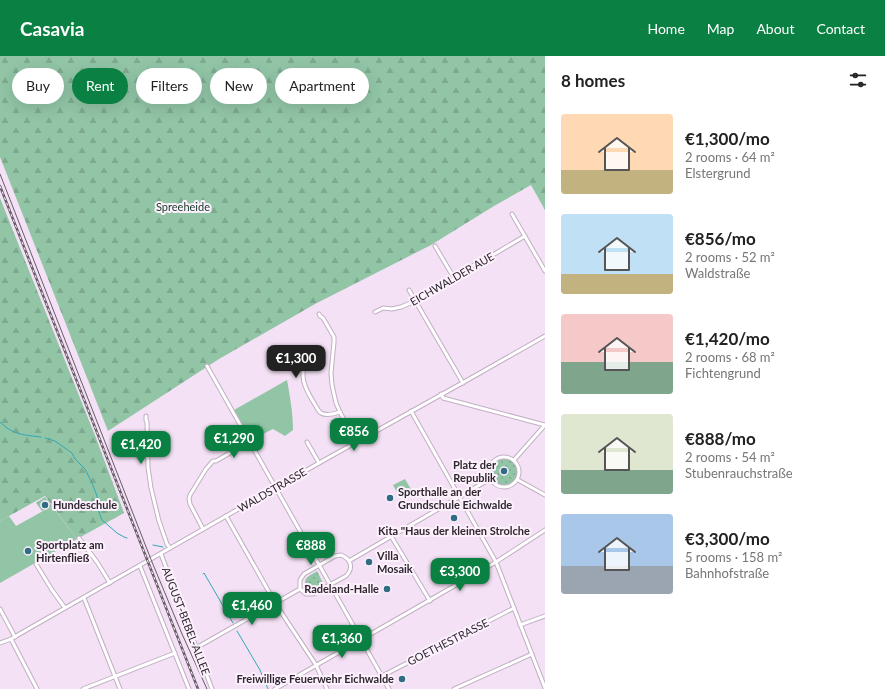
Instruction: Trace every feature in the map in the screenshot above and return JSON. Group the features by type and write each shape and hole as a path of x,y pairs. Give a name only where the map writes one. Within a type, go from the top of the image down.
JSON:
{"street":[{"path":"512,214 545,271"},
{"name":"EICHWALDER AUE","path":"375,312 383,308 392,309 401,307 415,301 480,261 525,236"},
{"path":"435,246 454,278"},
{"path":"409,290 463,383"},
{"path":"319,314 334,337 331,373 332,384 340,412 355,442"},
{"name":"WALDSTRASSE","path":"0,643 15,637 355,442 545,336"},
{"path":"207,366 389,689"},
{"path":"304,368 302,372 306,386 320,412 324,414 331,414 340,412"},
{"path":"441,394 443,398 545,425 514,460"},
{"path":"411,411 496,562 545,688"},
{"path":"146,416 150,483 159,521 167,544 170,548"},
{"path":"203,529 190,504 190,495 206,469 213,461 250,442"},
{"path":"307,442 319,463"},
{"path":"503,457 514,460 520,470 518,480 509,487 503,488 495,485 490,479 489,473 489,469 493,461 503,457"},
{"path":"349,561 490,479"},
{"path":"518,480 545,495"},
{"path":"226,516 276,603 316,665 327,689"},
{"path":"275,689 496,562 545,530"},
{"path":"391,536 430,600"},
{"path":"79,538 97,562 110,583"},
{"name":"AUGUST-BEBEL-ALLEE","path":"161,554 212,689"},
{"path":"338,556 344,556 349,561 349,573 331,585 313,594 306,594 300,589 300,580 304,574 319,565 338,556"},
{"path":"36,564 49,586 65,608"},
{"path":"140,566 189,689"},
{"path":"196,648 300,589"},
{"path":"84,598 120,689"},
{"name":"GOETHESTRASSE","path":"382,676 514,608"},
{"path":"0,610 15,637"},
{"path":"520,625 545,616"},
{"path":"11,639 37,689"},
{"path":"83,689 175,652"},
{"path":"454,689 532,654"}],"green space":[{"name":"Spreeheide","path":"0,56 545,56 545,210 531,185 431,245 315,304 219,359 108,431 0,157"},
{"path":"0,198 96,438 124,513 77,539 45,496 0,521"},
{"path":"287,380 292,411 293,430 285,436 273,429 261,435 259,432 251,436 249,432 247,433 234,410"},
{"name":"Platz der Republik","path":"504,458 514,462 518,472 514,482 504,486 494,482 490,472 494,462"},
{"path":"405,479 412,491 400,498 393,485"},
{"path":"45,497 52,506 42,511 36,503"},
{"name":"Sportplatz am Hirtenfließ","path":"52,506 77,539 0,583 0,521 9,516 16,526"},
{"path":"317,571 323,583 313,588 308,588 305,585 305,582 308,576"}],"waterway":[{"path":"0,422 14,432 41,437"},
{"path":"45,438 55,441 72,453 75,459 85,469 92,483 97,496 98,510 102,520 117,533 127,538"},
{"path":"153,545 163,547"},
{"path":"203,574 204,573 233,623"},
{"path":"237,631 260,670 268,689"}],"tram line":[{"path":"0,174 152,562 207,689"}],"railway":[{"path":"0,186 198,689"}],"place":[{"name":"Platz der Republik","path":"504,471"},
{"name":"Sporthalle an der Grundschule Eichwalde","path":"390,498"},
{"name":"Hundeschule","path":"45,505"},
{"name":"Kita \"Haus der kleinen Strolche","path":"454,518"},
{"name":"Sportplatz am Hirtenfließ","path":"28,551"},
{"name":"Villa Mosaik","path":"369,562"},
{"name":"Radeland-Halle","path":"387,589"},
{"name":"Freiwillige Feuerwehr Eichwalde","path":"402,679"}]}
